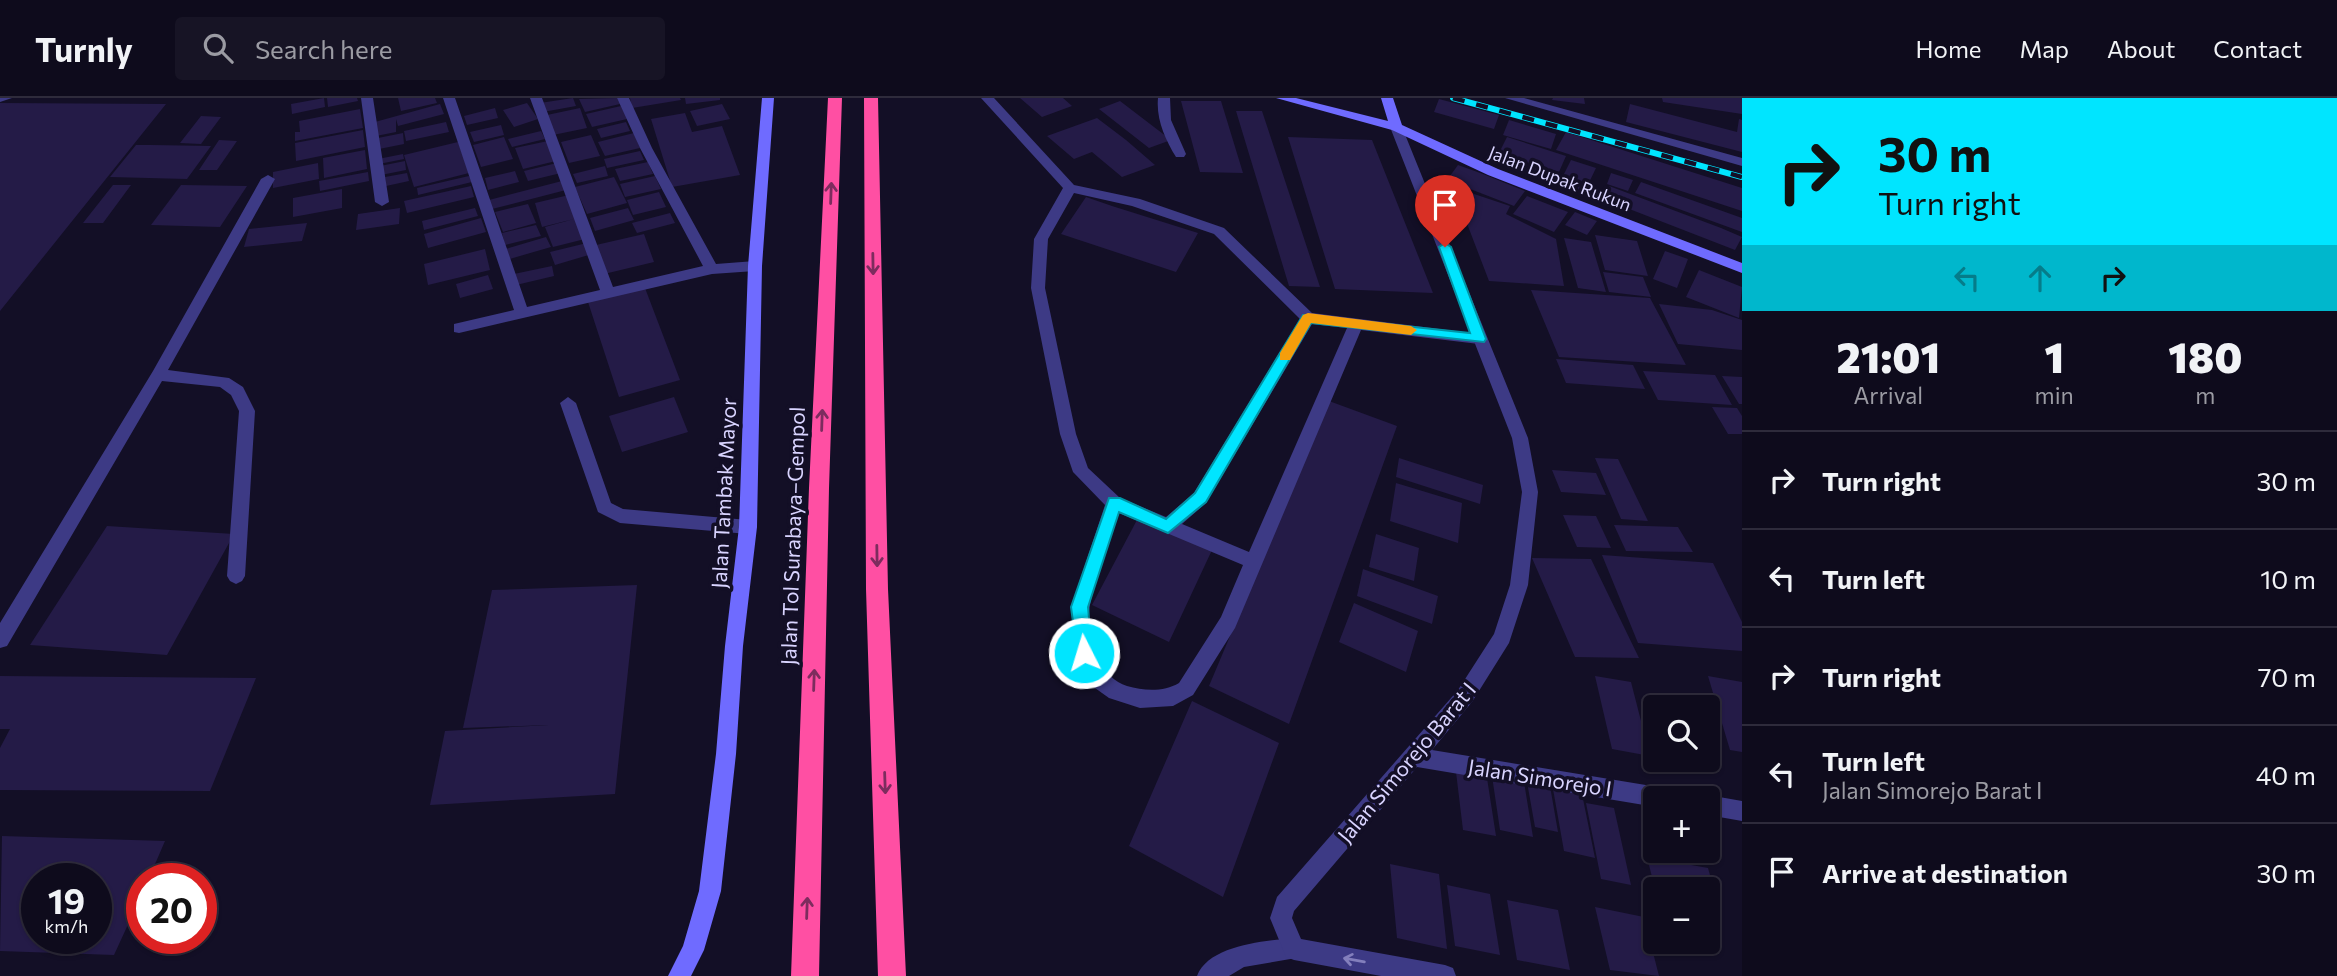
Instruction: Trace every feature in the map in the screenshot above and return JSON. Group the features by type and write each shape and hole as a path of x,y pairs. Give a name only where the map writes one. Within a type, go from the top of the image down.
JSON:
{"highway":[{"name":"Jalan Tol Surabaya–Gempol","path":"805,976 819,488 835,98"},
{"path":"871,98 875,487 892,976"}],"main road":[{"name":"Jalan Tambak Mayor","path":"679,976 692,950 710,891 748,527 755,266 768,98"},
{"name":"Jalan Dupak Rukun","path":"1282,98 1396,127 1493,172 1742,268"},
{"path":"1387,98 1396,127"}],"street":[{"path":"0,98 6,98"},
{"path":"367,98 382,202"},
{"path":"449,98 523,313"},
{"path":"537,98 608,292"},
{"path":"622,98 712,269"},
{"path":"987,98 1070,188 1135,202 1219,231 1308,318 1479,339"},
{"path":"1164,98 1162,106 1180,153"},
{"path":"1511,98 1742,162"},
{"name":"Jalan Simorejo Barat I","path":"1294,949 1281,918 1285,905 1416,757 1465,696 1502,637 1519,585 1530,492 1520,438 1396,127"},
{"path":"0,640 158,375 268,179"},
{"path":"1070,188 1041,239 1038,288 1068,434 1081,472 1114,503 1254,562"},
{"path":"459,328 712,269 755,266"},
{"path":"1168,526 1200,498 1308,318"},
{"path":"1114,503 1080,607 1084,653 1102,682 1115,692 1140,699 1172,697 1186,689 1228,622 1356,324"},
{"path":"158,375 223,382 237,391 247,411 236,576"},
{"path":"568,404 604,507 620,516 748,527"},
{"name":"Jalan Simorejo I","path":"1416,757 1643,795"},
{"path":"1720,807 1742,811"},
{"path":"1208,976 1241,956 1294,949 1445,976"}],"building":[{"path":"324,98 325,107 292,114 291,104"},
{"path":"327,98 357,98 358,101 328,107"},
{"path":"398,98 435,98 437,103 401,111"},
{"path":"573,98 576,106 543,112 540,103"},
{"path":"617,98 620,104 585,112 579,99"},
{"path":"630,98 680,98 681,100 632,108"},
{"path":"685,98 720,98 720,100 686,104"},
{"path":"1020,98 1063,98 1072,106 1042,117"},
{"path":"1584,98 1585,104 1552,100"},
{"path":"1662,98 1742,98 1742,114 1663,102"},
{"path":"1439,99 1499,115 1494,129 1434,112"},
{"path":"1120,101 1171,140 1149,148 1099,109"},
{"path":"1181,101 1221,101 1243,173 1200,172"},
{"path":"0,103 166,104 0,311"},
{"path":"527,103 538,119 514,127 503,110"},
{"path":"440,104 444,114 398,126 396,119 396,132 376,136 375,122"},
{"path":"722,104 730,119 697,126 690,111"},
{"path":"1630,104 1737,132 1739,119 1742,120 1742,152 1626,122"},
{"path":"621,106 627,119 592,127 586,114"},
{"path":"495,108 498,118 467,125 464,116"},
{"path":"580,108 587,128 553,135 547,115"},
{"path":"360,109 363,128 295,141 295,132 300,132 299,121"},
{"path":"1236,111 1262,111 1320,287 1289,286"},
{"path":"685,113 692,132 722,126 740,175 672,187 651,119"},
{"path":"201,116 221,117 201,144 180,143"},
{"path":"1097,118 1155,165 1122,177 1092,152 1074,159 1047,136"},
{"path":"1509,120 1556,134 1551,149 1503,135"},
{"path":"446,122 449,132 406,141 404,131"},
{"path":"626,122 630,131 601,138 597,129"},
{"path":"501,125 504,135 474,142 470,132"},
{"path":"363,130 365,147 296,161 295,143"},
{"path":"541,131 545,139 512,147 508,139"},
{"path":"1566,132 1742,188 1742,211 1556,150"},
{"path":"403,133 404,144 379,149 378,138"},
{"path":"634,133 640,148 605,156 598,142"},
{"path":"591,135 600,156 569,163 561,142"},
{"path":"504,137 513,159 481,167 473,145"},
{"path":"1288,137 1372,140 1433,293 1335,289"},
{"path":"1507,137 1566,156 1555,181 1495,161"},
{"path":"219,140 237,141 217,170 199,170"},
{"path":"548,141 556,161 523,169 515,148"},
{"path":"458,142 469,173 414,187 404,155"},
{"path":"136,145 211,146 187,179 110,177"},
{"path":"365,150 367,169 324,178 323,158"},
{"path":"640,151 644,160 607,168 604,159"},
{"path":"403,154 404,159 379,164 378,159"},
{"path":"1571,160 1596,168 1584,193 1559,184"},
{"path":"405,161 406,170 381,175 380,166"},
{"path":"648,162 653,174 620,181 615,169"},
{"path":"318,163 319,179 273,188 273,172"},
{"path":"557,163 561,173 528,181 524,171"},
{"path":"1458,165 1525,191 1514,206 1447,180"},
{"path":"605,166 608,176 577,183 573,174"},
{"path":"515,171 519,182 488,190 485,178"},
{"path":"368,172 369,181 320,191 319,181"},
{"path":"407,173 409,181 386,186 385,177"},
{"path":"1611,173 1633,180 1628,191 1607,184"},
{"path":"469,176 472,182 418,195 417,188"},
{"path":"655,176 661,189 625,197 620,184"},
{"path":"614,177 627,203 587,214 575,187"},
{"path":"562,181 566,190 492,209 489,200"},
{"path":"1641,182 1742,218 1742,232 1635,193"},
{"path":"113,185 131,185 103,223 83,223"},
{"path":"181,185 247,186 220,227 151,225"},
{"path":"471,186 474,197 407,213 404,201"},
{"path":"1609,186 1742,237 1735,250 1601,198"},
{"path":"1453,187 1510,206 1506,214 1556,239 1564,286 1489,281"},
{"path":"342,189 342,208 293,217 293,198"},
{"path":"659,192 666,207 633,215 627,200"},
{"path":"569,195 589,238 553,247 545,227 574,219 542,227 535,203"},
{"path":"1527,196 1568,212 1554,232 1513,214"},
{"path":"1086,197 1198,233 1176,272 1061,234"},
{"path":"528,204 536,223 503,232 495,212"},
{"path":"400,208 399,224 356,230 358,214"},
{"path":"475,208 478,216 424,230 422,221"},
{"path":"628,208 634,220 595,231 590,218"},
{"path":"1575,212 1597,221 1587,235 1565,225"},
{"path":"670,213 675,223 637,233 632,223"},
{"path":"481,218 486,232 428,248 424,234"},
{"path":"307,223 302,241 244,247 249,229"},
{"path":"536,225 541,236 505,245 502,233"},
{"path":"644,234 654,262 604,274 596,245"},
{"path":"1595,235 1637,241 1648,276 1605,270"},
{"path":"546,237 551,247 506,260 502,250"},
{"path":"1564,238 1591,242 1606,292 1578,288"},
{"path":"587,243 592,254 555,265 550,252"},
{"path":"485,249 490,270 428,285 424,264"},
{"path":"1665,251 1688,259 1677,288 1653,279"},
{"path":"552,266 554,276 516,285 514,274"},
{"path":"1699,270 1742,287 1739,318 1686,297"},
{"path":"1603,272 1643,277 1651,297 1609,292"},
{"path":"488,275 493,289 460,298 456,284"},
{"path":"645,288 680,380 619,397 588,302"},
{"path":"1531,290 1650,298 1686,365 1559,357"},
{"path":"1659,304 1712,310 1742,320 1742,350 1678,344"},
{"path":"1556,359 1633,365 1645,389 1566,383"},
{"path":"1643,371 1715,375 1732,405 1658,400"},
{"path":"1722,376 1742,377 1742,404 1739,404"},
{"path":"674,397 688,432 622,452 609,416"},
{"path":"1329,401 1397,426 1289,724 1209,686"},
{"path":"1712,407 1737,408 1742,416 1742,434 1728,434"},
{"path":"1399,458 1483,485 1480,504 1396,477"},
{"path":"1595,458 1618,459 1648,521 1621,519"},
{"path":"1552,470 1596,473 1606,495 1561,492"},
{"path":"1396,483 1462,503 1458,543 1390,521"},
{"path":"1563,515 1596,516 1611,548 1577,547"},
{"path":"1138,518 1212,550 1169,642 1092,605"},
{"path":"1614,525 1678,527 1693,552 1626,551"},
{"path":"107,526 234,534 167,655 30,645"},
{"path":"1376,534 1419,548 1414,581 1369,567"},
{"path":"1602,555 1713,563 1742,622 1742,651 1638,643"},
{"path":"1532,558 1591,559 1639,658 1575,657"},
{"path":"1363,569 1438,596 1432,624 1357,596"},
{"path":"637,585 615,794 430,805 445,731 549,725 463,728 492,590"},
{"path":"1354,603 1418,631 1406,672 1339,642"},
{"path":"0,676 256,678 210,791 0,790 0,748 10,729 0,729"},
{"path":"1595,676 1631,682 1643,729 1643,755 1612,749"},
{"path":"1708,676 1742,682 1742,752 1730,750 1720,716 1720,695 1714,695"},
{"path":"1192,701 1279,743 1223,897 1129,846"},
{"path":"1456,772 1487,778 1496,836 1463,830"},
{"path":"1492,776 1524,782 1533,837 1500,830"},
{"path":"1527,782 1550,786 1558,832 1535,827"},
{"path":"1553,789 1582,794 1595,858 1564,851"},
{"path":"1586,803 1614,808 1631,885 1601,879"},
{"path":"2,836 165,841 155,863 126,863 126,929 114,955 86,954 112,954 112,863 21,863 21,952 0,951"},
{"path":"1648,863 1680,863 1708,868 1710,877 1652,877"},
{"path":"1390,864 1439,874 1447,949 1397,938"},
{"path":"1447,885 1490,894 1500,955 1455,946"},
{"path":"1507,900 1558,910 1570,970 1517,960"},
{"path":"1595,907 1643,917 1643,954 1653,954 1659,976 1610,970"}],"railway":[{"path":"1453,98 1742,177"}],"slow traffic":[{"path":"1285,356 1308,318 1411,330"}],"route":[{"path":"1084,653 1080,607 1114,503 1168,526 1200,498 1308,318 1479,339 1445,247"}]}
